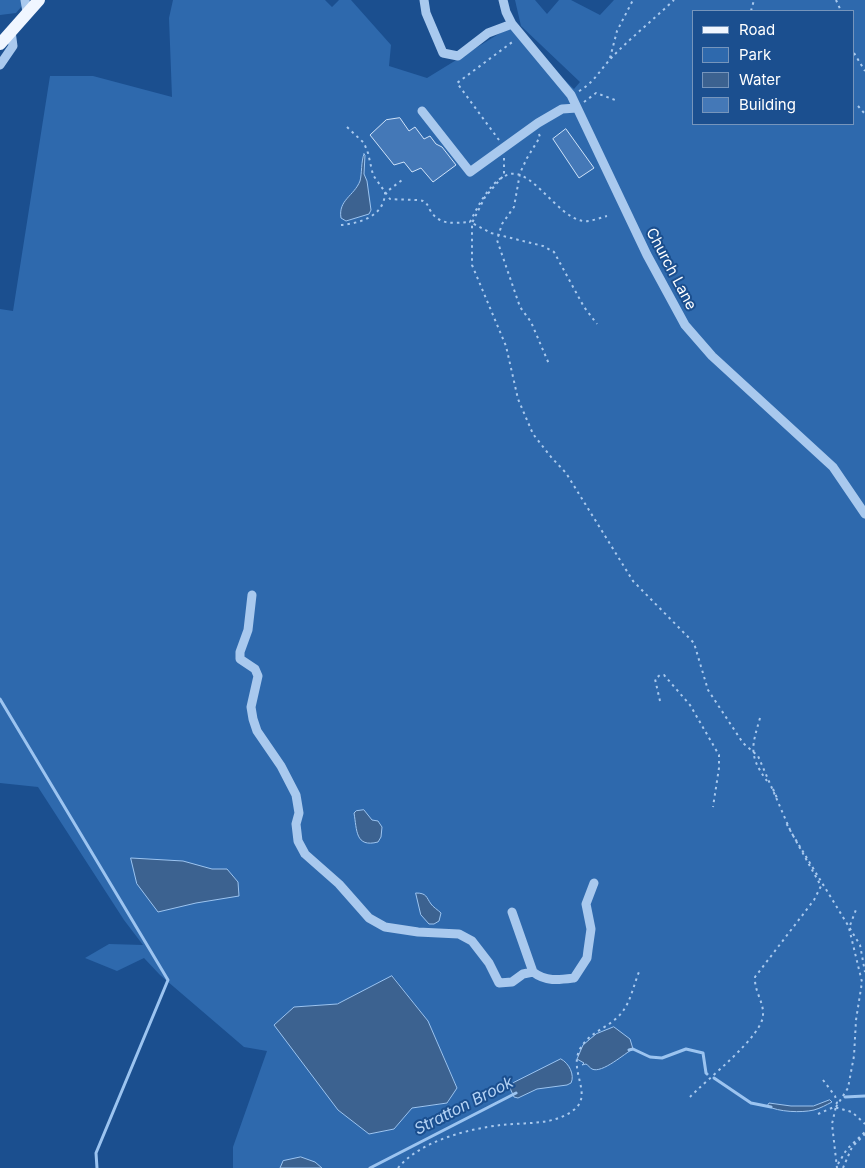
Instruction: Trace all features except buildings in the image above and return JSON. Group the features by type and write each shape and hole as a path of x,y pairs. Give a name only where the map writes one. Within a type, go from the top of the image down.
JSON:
{"main road":[{"path":"0,44 11,31 26,6 39,0"}],"street":[{"path":"424,0 426,13 444,53 450,55 458,56 488,33 512,24"},
{"name":"Church Lane","path":"503,0 512,24 571,95 647,255 685,325 712,356 834,467 865,514"},
{"path":"0,64 13,46 11,31"},
{"path":"422,111 470,172 538,123 562,109 577,108"},
{"path":"252,595 248,630 240,652 240,660 255,669 258,676 251,707 253,719 257,731 281,766 296,795 299,813 296,824 298,841 305,854 339,884 369,918 385,927 418,932 459,934 472,941 479,948 490,963 499,983 512,982 523,974 533,972"},
{"path":"512,912 533,972 548,980 574,978 587,958 591,929 586,904 594,883"}],"path":[{"path":"609,60 617,31 633,0"},
{"path":"571,95 587,86 609,60 674,0"},
{"path":"503,177 504,147 457,83 516,40"},
{"path":"855,55 865,71"},
{"path":"858,106 865,114"},
{"path":"347,127 364,143 373,175 390,199 421,200 426,203 432,214 446,223 471,222 498,234 543,246 554,252 584,307 597,324"},
{"path":"540,137 526,158 520,174 514,207 502,224 497,240 520,307 534,329 549,364"},
{"path":"607,216 583,221 574,218 549,199 527,178 520,174 509,173 485,197 471,222 472,265 506,346 518,399 533,434 566,473 633,582 694,643 708,690 743,743 758,756 792,832 860,944 865,972"},
{"path":"385,193 402,180"},
{"path":"341,225 358,223 376,214 385,199 385,193"},
{"path":"660,701 655,679 660,674 664,675 690,706 719,755 714,807"},
{"path":"760,718 752,747 755,763 769,784"},
{"path":"690,1097 747,1044 756,1032 763,1018 763,1009 754,984 755,978 814,900 821,886 787,827 781,809"},
{"path":"837,1167 832,1124 837,1107 848,1088 854,1056 856,1020 862,982 849,928 858,907"},
{"path":"398,1168 413,1155 453,1135 502,1125 554,1120 574,1110 580,1103 582,1092 577,1074 576,1058 580,1049 596,1031 605,1027 623,1012 639,972"},
{"path":"823,1080 835,1096 837,1107"},
{"path":"818,1114 837,1107 852,1112 865,1124"},
{"path":"837,1167 847,1149 865,1133"},
{"path":"843,1168 852,1147 865,1133"}],"green space":[{"path":"0,0 27,0 16,13 0,15"},
{"path":"173,0 325,0 332,7 339,0 351,0 391,45 389,66 427,78 510,27 574,89 580,82 521,26 515,0 535,0 547,14 559,0 571,0 600,15 614,0 865,0 865,1168 233,1168 233,1147 267,1051 244,1047 160,975 144,958 117,971 85,958 109,944 143,945 124,920 38,787 0,783 0,309 13,311 50,76 93,76 172,97 169,18","holes":["393,976 428,1021 457,1087 448,1103 412,1108 394,1129 294,1007 337,1004"]}],"water":[{"path":"364,154 364,174 367,181 371,210 369,214 346,221 341,218 342,207 360,181"},
{"path":"364,810 372,820 378,821 382,827 381,837 378,842 365,842 358,836 354,813"},
{"path":"131,858 183,861 212,869 227,869 238,882 239,896 158,912 137,884"},
{"path":"416,893 427,897 432,905 441,913 439,921 429,924 421,915"},
{"path":"392,976 428,1021 457,1088 447,1103 412,1108 394,1129 369,1134 338,1110 274,1025 294,1007 337,1004"},
{"path":"614,1027 630,1039 633,1049 602,1069 596,1070 586,1064 582,1065 584,1063 577,1059 583,1045 596,1034"},
{"path":"561,1059 570,1070 572,1076 571,1083 537,1089 518,1098 514,1097 510,1088 513,1083"},
{"path":"830,1100 832,1102 809,1111 784,1111 767,1106 769,1103 813,1106"},
{"path":"301,1157 315,1162 322,1168 280,1168 283,1161"}],"waterway":[{"path":"0,699 168,980 96,1153 97,1168"},
{"name":"Stratton Brook","path":"629,1050 633,1049 650,1057 662,1058 686,1049 703,1053 707,1074"},
{"name":"Stratton Brook","path":"714,1078 751,1103 771,1107"},
{"name":"Stratton Brook","path":"370,1168 516,1093"},
{"name":"Stratton Brook","path":"845,1097 865,1096"}]}
